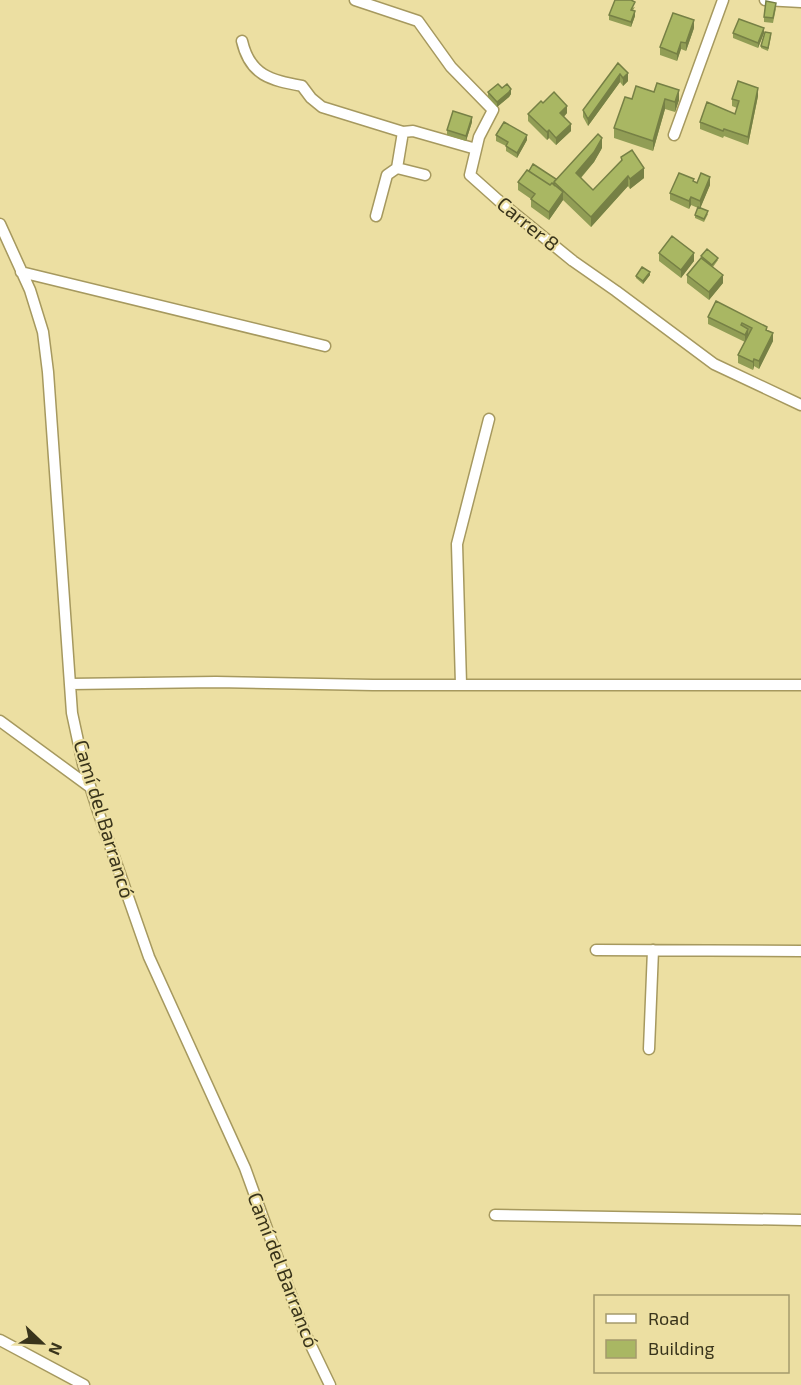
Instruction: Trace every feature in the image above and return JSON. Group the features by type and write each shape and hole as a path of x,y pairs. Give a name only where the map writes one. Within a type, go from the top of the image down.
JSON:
{"street":[{"name":"Carrer 8","path":"356,0 418,21 451,67 493,110 479,137 470,175 573,261 714,364 801,405"},
{"path":"674,135 723,0"},
{"path":"765,0 801,2"},
{"path":"242,41 245,57 260,73 281,82 303,86 311,98 322,107 403,132 413,131 476,149"},
{"path":"397,168 403,132"},
{"path":"376,216 387,174 397,168 425,175"},
{"name":"Camí del Barrancó","path":"0,224 43,332 48,372 72,713 90,787 150,957 245,1168 304,1331 330,1385"},
{"path":"21,272 325,346"},
{"path":"461,684 457,544 489,419"},
{"path":"70,684 216,682 801,685"},
{"path":"0,721 90,787"},
{"path":"596,950 801,951"},
{"path":"649,1049 653,950"},
{"path":"495,1215 801,1220"},
{"path":"0,1340 84,1385"}],"building":[{"path":"615,0 635,2 631,10 635,11 631,22 609,15"},
{"path":"766,1 776,3 773,18 764,17"},
{"path":"673,13 694,20 686,43 681,42 677,54 660,47"},
{"path":"739,19 764,28 758,43 733,33"},
{"path":"765,32 771,33 768,48 761,46"},
{"path":"618,63 628,73 623,78 620,74 588,119 583,110"},
{"path":"738,81 758,88 748,137 700,122 707,102 735,114 739,101 732,99"},
{"path":"657,83 679,90 675,102 665,99 653,141 614,128 625,97 632,99 636,86 654,92"},
{"path":"498,84 502,88 507,84 511,89 497,102 488,92"},
{"path":"554,92 567,106 560,113 571,124 556,138 528,114"},
{"path":"453,111 472,117 466,136 447,130"},
{"path":"504,122 527,135 517,153 506,146 508,142 496,135"},
{"path":"598,134 602,138 594,152 576,173 593,190 622,160 621,157 632,150 644,168 630,179 628,176 591,217 554,182"},
{"path":"533,164 556,179 554,185 552,183 550,185 529,171"},
{"path":"527,170 550,185 552,183 563,192 549,212 531,199 535,194 518,182"},
{"path":"679,173 694,179 693,181 697,183 701,173 710,177 700,201 691,197 689,201 670,193"},
{"path":"698,207 708,211 704,219 695,215"},
{"path":"672,236 694,253 681,270 659,253"},
{"path":"707,249 718,258 712,265 701,256"},
{"path":"701,258 723,275 709,292 687,275"},
{"path":"642,267 650,272 643,281 636,276"},
{"path":"716,301 767,327 766,330 773,333 759,361 754,359 753,362 738,355 752,328 742,323 741,325 748,329 745,335 708,317"}]}
